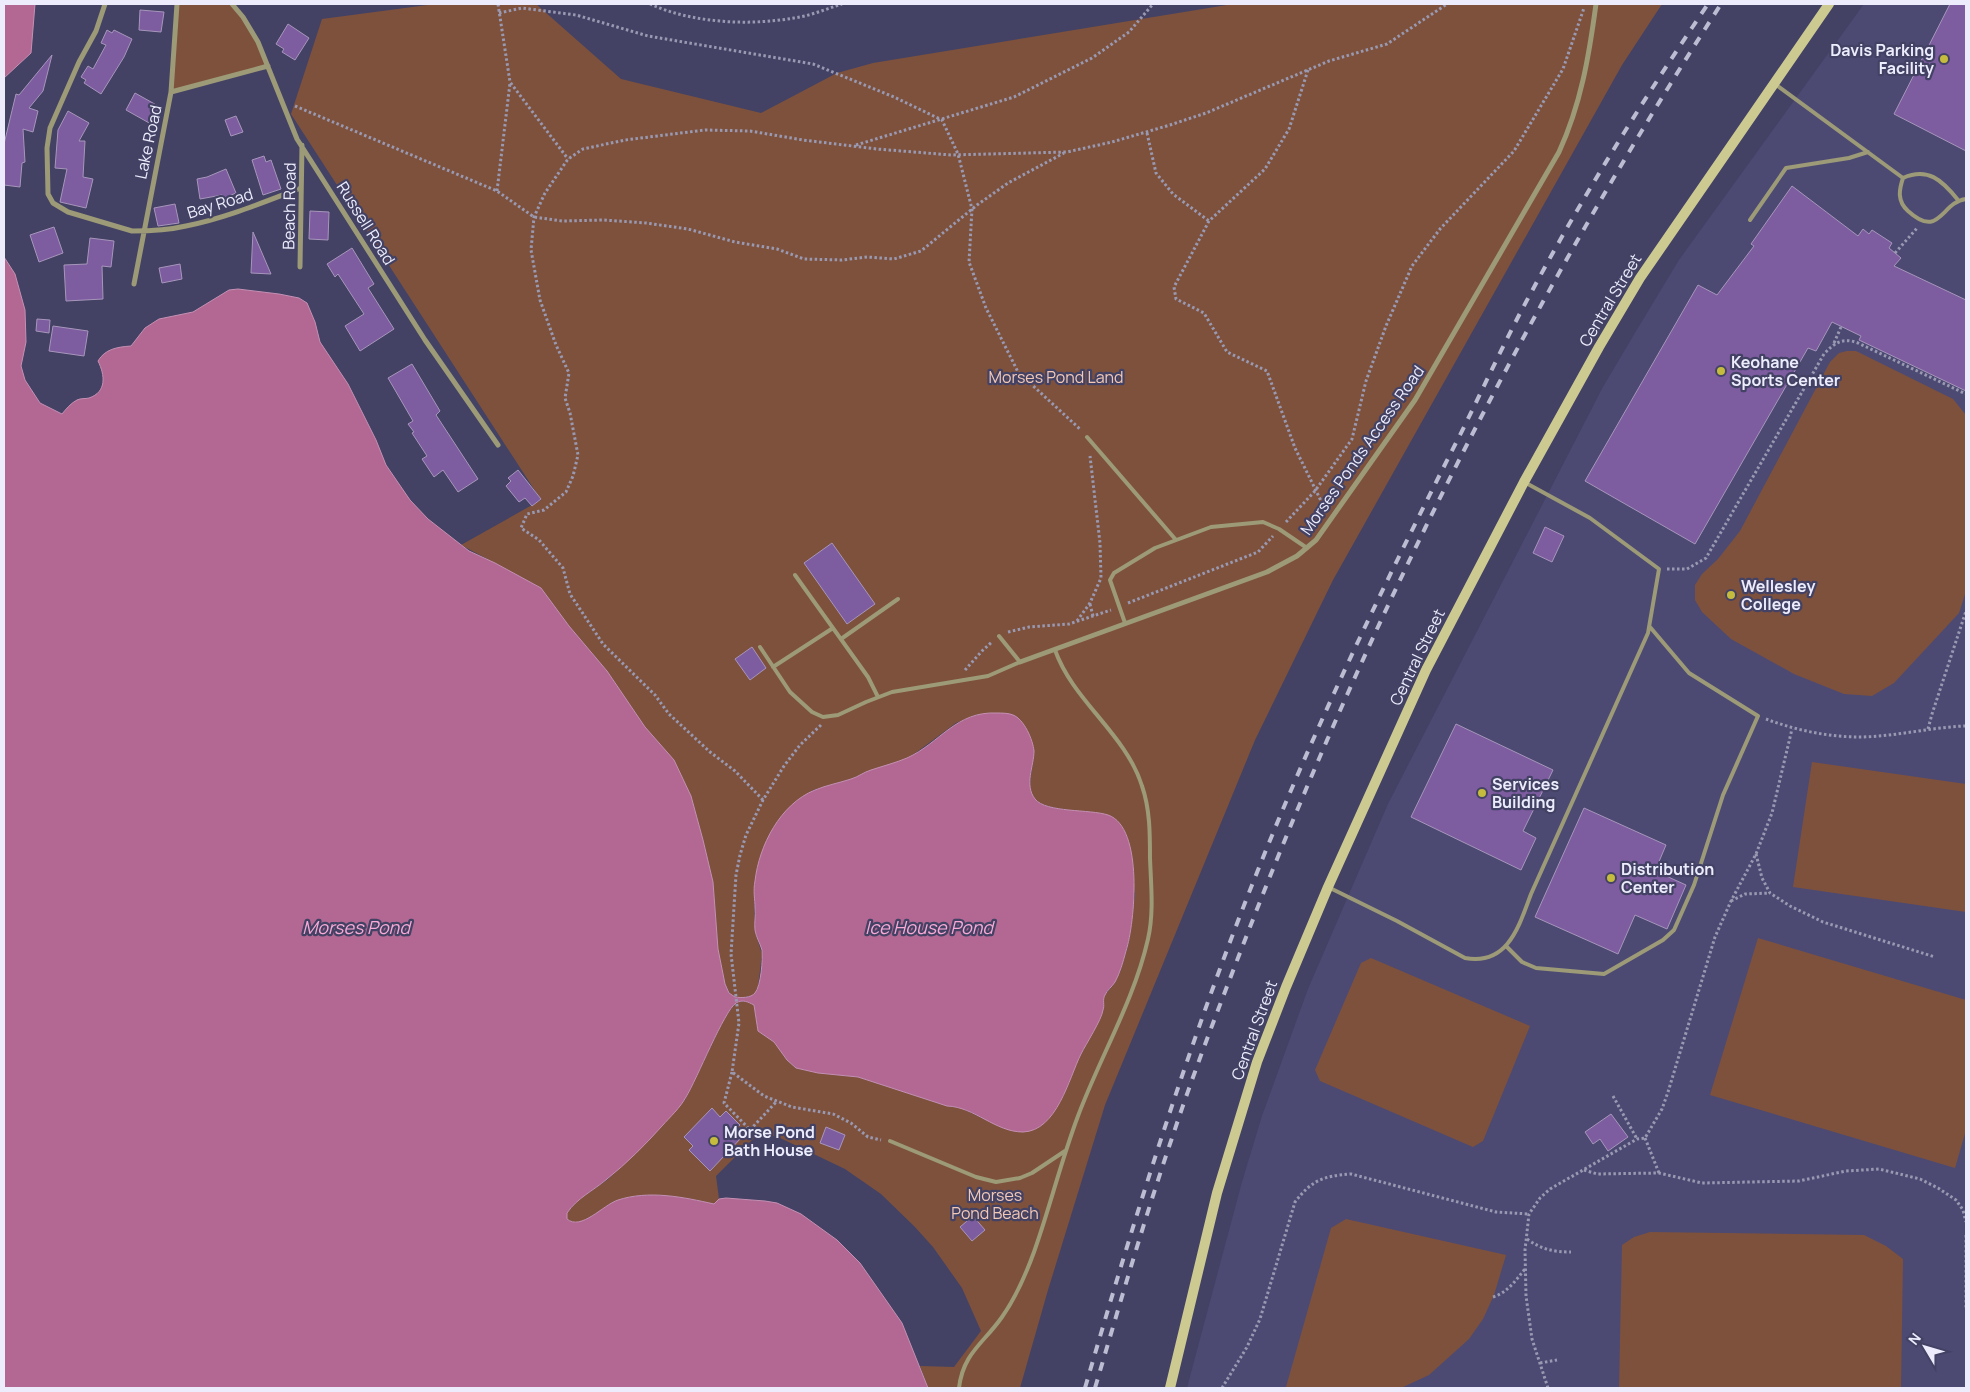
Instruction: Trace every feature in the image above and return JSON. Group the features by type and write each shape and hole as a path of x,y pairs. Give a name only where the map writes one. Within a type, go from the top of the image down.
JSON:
{"main road":[{"name":"Central Street","path":"1170,1388 1217,1193 1257,1062 1328,887 1426,670 1524,482 1599,347 1640,278 1829,4"}],"street":[{"name":"Bay Road","path":"105,4 96,31 79,62 50,128 47,148 48,194 53,203 68,212 132,231 143,231 185,227 239,212 301,188"},
{"name":"Lake Road","path":"134,284 171,92 177,4"},
{"name":"Russell Road","path":"232,4 243,17 258,42 297,139 425,340 498,445"},
{"name":"Morses Ponds Access Road","path":"1020,662 1267,572 1308,549 1325,530 1415,400 1559,152 1576,112 1581,92 1596,4"},
{"path":"171,92 268,66"},
{"name":"Beach Road","path":"300,267 302,145"}],"lane":[{"path":"1774,82 1903,178"},
{"path":"1750,220 1786,168 1849,158 1868,152"},
{"path":"1903,178 1916,173 1931,176 1949,188 1958,200"},
{"path":"1903,178 1899,192 1904,207 1917,219 1930,222 1942,216 1958,200 1966,199"},
{"path":"1087,437 1176,540"},
{"path":"1328,887 1397,921 1465,958 1476,960 1492,955 1507,947 1518,930 1535,886 1650,627 1659,569 1590,518 1524,482"},
{"path":"1125,623 1110,580 1114,573 1155,548 1211,527 1263,522 1279,529 1308,549"},
{"path":"795,575 868,678 878,697"},
{"path":"841,639 898,599"},
{"path":"1507,947 1522,962 1536,968 1604,974 1662,940 1674,930 1694,885 1723,795 1758,716 1689,673 1650,627"},
{"path":"773,667 833,628"},
{"path":"760,647 797,698 812,712 824,717 838,715 878,697 904,689 988,676 1020,662 1000,636"},
{"path":"959,1388 964,1364 970,1354 1001,1319 1022,1282 1035,1249 1065,1151 1128,1000 1148,939 1152,899 1149,822 1142,784 1122,749 1067,675 1055,650"},
{"path":"890,1141 976,1177 996,1182 1014,1180 1032,1173 1065,1151"}],"path":[{"path":"497,191 510,82 498,4"},
{"path":"650,4 667,12 735,23 794,18 842,4"},
{"path":"854,146 1014,97 1092,58 1129,32 1153,4"},
{"path":"763,800 735,771 710,752 669,714 655,695 603,644 570,594 563,568 539,540 521,528 526,514 544,510 566,492 573,476 578,455 570,413 565,398 569,373 556,345 540,300 531,250 534,217 545,193 568,160 583,149 594,146 704,130 750,131 877,150 958,154 1067,152 1147,133 1206,113 1329,61 1387,44 1447,4"},
{"path":"957,680 982,651 1004,633 1029,627 1069,624 1119,607 1258,552 1315,491 1352,439 1370,372 1386,326 1412,266 1440,229 1514,151 1563,69 1585,4"},
{"path":"500,13 522,8 576,15 648,36 813,64 894,97 942,120 958,154 972,209 969,262 986,308 1018,372 1087,437 1100,543 1101,578 1090,603 1077,621"},
{"path":"1308,70 1289,129 1265,169 1209,221 1174,287 1176,300 1204,313 1227,352 1267,371 1295,448 1327,514"},
{"path":"510,82 568,160"},
{"path":"281,100 497,191 534,217 562,221 604,220 688,229 735,242 777,249 804,258 842,260 867,258 894,259 921,251 972,209 1008,183 1067,152"},
{"path":"1147,133 1156,173 1173,194 1209,221"},
{"path":"1895,253 1923,220"},
{"path":"1659,569 1687,569 1706,558 1824,354 1833,344 1842,327"},
{"path":"1833,344 1844,340 1858,342 1966,394"},
{"path":"1090,603 1092,616"},
{"path":"1928,729 1966,611"},
{"path":"1758,716 1792,729 1859,737 1966,726"},
{"path":"756,1136 724,1103 732,1072 739,1023 731,954 736,875 746,835 763,800 788,760 800,745 818,729 824,717"},
{"path":"1645,1138 1662,1109 1668,1092 1715,937 1730,901 1756,854 1772,814 1792,729"},
{"path":"1756,854 1762,878 1770,892 1790,906 1823,922 1935,957"},
{"path":"1730,901 1745,894 1770,892"},
{"path":"732,1072 753,1089 777,1101 792,1107 833,1114 851,1123 868,1137 890,1141"},
{"path":"1614,1096 1637,1139"},
{"path":"750,1130 777,1101"},
{"path":"1548,1388 1532,1339 1526,1296 1525,1268 1529,1214 1540,1198 1550,1189 1637,1139 1645,1138"},
{"path":"1645,1138 1659,1173"},
{"path":"1584,1170 1597,1174 1659,1173 1702,1183 1798,1181 1846,1171 1879,1169 1920,1179 1938,1188 1956,1200 1963,1210 1966,1222"},
{"path":"1222,1388 1247,1347 1260,1319 1295,1202 1305,1188 1318,1180 1332,1175 1351,1174 1496,1212 1529,1214"},
{"path":"1966,1235 1966,1310"},
{"path":"1527,1239 1539,1247 1555,1252 1571,1252"},
{"path":"1493,1297 1500,1295 1510,1286 1525,1268"},
{"path":"1540,1363 1557,1360"}],"shaded area":[{"name":"Wellesley College","path":"1864,4 1966,4 1966,1388 1187,1388 1242,1182 1262,1116 1308,989 1388,804 1603,387 1635,333 1679,260"}],"green space":[{"path":"177,4 232,4 243,17 268,66 171,92"},
{"name":"Morses Pond Land","path":"435,4 536,4 621,79 761,113 837,73 873,63 1233,4 1662,4 1622,65 1333,580 1255,740 1105,1105 1020,1388 928,1388 920,1366 954,1367 981,1331 962,1288 933,1247 881,1194 845,1169 776,1136 756,1136 716,1176 719,1199 714,1204 678,1197 642,1195 618,1200 586,1220 573,1222 567,1219 567,1213 577,1201 607,1180 620,1168 685,1100 724,1019 734,1005 739,1002 746,1001 754,1005 758,1031 774,1042 787,1060 796,1068 818,1073 858,1077 947,1106 961,1108 1005,1129 1067,1088 1077,1062 1103,1012 1104,996 1114,984 1120,972 1128,946 1135,895 1128,841 1107,815 1056,808 1035,800 1030,787 1033,758 1032,746 1023,724 1017,717 999,713 976,715 956,723 910,757 851,779 813,790 795,803 778,821 770,834 754,897 755,932 762,954 758,987 755,994 751,996 739,998 731,995 725,984 718,949 713,882 691,796 673,760 645,727 607,671 569,626 541,588 461,545 541,500 291,114 322,19"},
{"path":"1856,351 1953,399 1966,415 1966,591 1959,613 1894,683 1872,696 1844,694 1794,674 1731,639 1702,612 1695,600 1695,585 1702,574 1718,559 1740,531 1830,362 1839,353"},
{"path":"1812,762 1966,784 1966,912 1793,887"},
{"path":"1758,938 1966,1000 1966,1130 1955,1168 1710,1095"},
{"path":"1371,958 1530,1026 1483,1141 1473,1147 1320,1081 1315,1070 1361,963"},
{"path":"1346,1219 1506,1255 1494,1295 1483,1319 1469,1339 1429,1375 1401,1388 1286,1387 1331,1228"},
{"path":"1650,1232 1864,1235 1886,1246 1903,1259 1901,1388 1619,1388 1622,1245 1634,1237"}],"water":[{"path":"4,4 35,4 31,53 4,78"},
{"name":"Morses Pond","path":"4,257 15,274 25,310 26,342 21,366 25,380 40,403 62,414 75,401 89,398 99,392 102,387 103,377 98,361 104,354 112,349 131,346 145,328 159,319 193,312 229,290 238,289 299,298 307,303 315,322 320,342 348,384 376,440 386,465 410,500 428,519 469,551 541,588 569,626 607,671 645,727 674,760 691,796 703,840 713,882 718,949 725,984 729,993 735,997 751,996 759,985 762,950 755,930 754,885 757,868 773,828 791,805 815,790 907,758 919,752 959,722 970,717 983,714 1005,713 1017,717 1021,721 1030,736 1034,751 1030,788 1035,799 1049,807 1058,809 1108,815 1119,823 1127,837 1132,856 1134,877 1132,920 1126,951 1117,979 1104,997 1104,1008 1100,1019 1081,1054 1060,1102 1045,1123 1035,1129 1023,1132 1013,1131 994,1124 967,1110 947,1106 858,1077 818,1073 796,1068 787,1060 774,1042 758,1031 754,1005 741,1001 736,1003 725,1019 691,1088 678,1109 629,1160 580,1199 567,1213 567,1219 579,1222 618,1200 642,1195 654,1195 678,1197 714,1204 719,1199 726,1198 765,1201 777,1203 801,1214 837,1240 860,1263 902,1323 928,1388 4,1388"}],"building":[{"name":"Davis Parking Facility","path":"1950,4 1966,4 1966,151 1894,114"},
{"path":"140,10 164,12 161,32 139,30"},
{"path":"288,24 309,38 295,60 282,52 284,49 276,44"},
{"path":"107,30 112,33 114,30 132,39 124,57 101,94 84,83 86,80 81,77 88,66 93,69 106,45 101,43"},
{"path":"52,55 43,91 29,108 38,111 33,132 23,129 25,162 22,163 20,187 4,185 4,144 16,94 19,95"},
{"path":"135,93 160,107 151,124 126,110"},
{"path":"68,111 89,123 79,141 85,141 83,177 93,179 86,208 60,202 67,169 55,168 58,130"},
{"path":"236,116 243,132 231,136 225,120"},
{"path":"264,156 266,162 271,160 281,189 263,195 252,160"},
{"path":"226,169 236,193 224,198 222,195 200,199 197,179"},
{"name":"Keohane Sports Center","path":"1792,186 1858,236 1863,229 1869,234 1872,230 1892,243 1889,248 1901,258 1894,266 1966,300 1966,391 1859,340 1861,336 1832,322 1816,351 1808,348 1695,544 1585,481 1698,285 1717,295 1754,246 1751,244"},
{"path":"175,204 179,223 158,226 154,208"},
{"path":"310,211 329,212 328,240 309,239"},
{"path":"54,227 63,253 39,262 30,235"},
{"path":"253,232 271,274 251,273"},
{"path":"90,238 114,241 111,267 102,266 103,299 66,301 64,265 87,264"},
{"path":"352,248 374,284 368,288 394,329 360,351 345,326 364,314 338,274 335,277 327,264"},
{"path":"180,264 182,279 162,283 159,268"},
{"path":"37,319 50,320 49,333 36,331"},
{"path":"53,326 88,331 84,356 49,351"},
{"path":"412,364 440,411 436,415 478,479 458,492 443,470 434,477 422,459 427,456 408,424 413,421 388,378"},
{"path":"518,470 541,499 532,506 525,498 519,502 506,486 511,481 508,478"},
{"path":"1545,527 1564,536 1552,562 1533,553"},
{"path":"832,543 875,604 847,624 804,563"},
{"path":"752,647 766,668 750,680 735,659"},
{"name":"Services Building","path":"1456,724 1553,770 1523,831 1536,838 1521,870 1411,817"},
{"name":"Distribution Center","path":"1584,808 1666,845 1655,871 1686,885 1667,929 1635,915 1618,954 1535,917"},
{"name":"Morse Pond Bath House","path":"712,1108 720,1117 726,1111 740,1125 735,1130 742,1137 710,1171 689,1150 693,1146 684,1137"},
{"path":"1611,1114 1628,1137 1608,1151 1600,1139 1593,1144 1585,1132"},
{"path":"826,1127 845,1135 839,1150 820,1143"},
{"path":"973,1216 985,1230 972,1241 960,1227"}],"railway":[{"path":"1085,1388 1145,1190 1211,994 1260,865 1330,702 1407,541 1532,291 1616,145 1708,4"},
{"path":"1095,1388 1153,1196 1199,1061 1292,822 1344,701 1458,462 1519,345 1651,116 1721,4"}],"place":[{"name":"Davis Parking Facility","path":"1944,59"},
{"name":"Keohane Sports Center","path":"1721,371"},
{"name":"Wellesley College","path":"1731,595"},
{"name":"Services Building","path":"1482,793"},
{"name":"Distribution Center","path":"1611,878"},
{"name":"Morse Pond Bath House","path":"714,1141"}],"water label":[{"name":"Ice House Pond","path":"929,927"}],"park label":[{"name":"Morses Pond Beach","path":"995,1204"}]}
